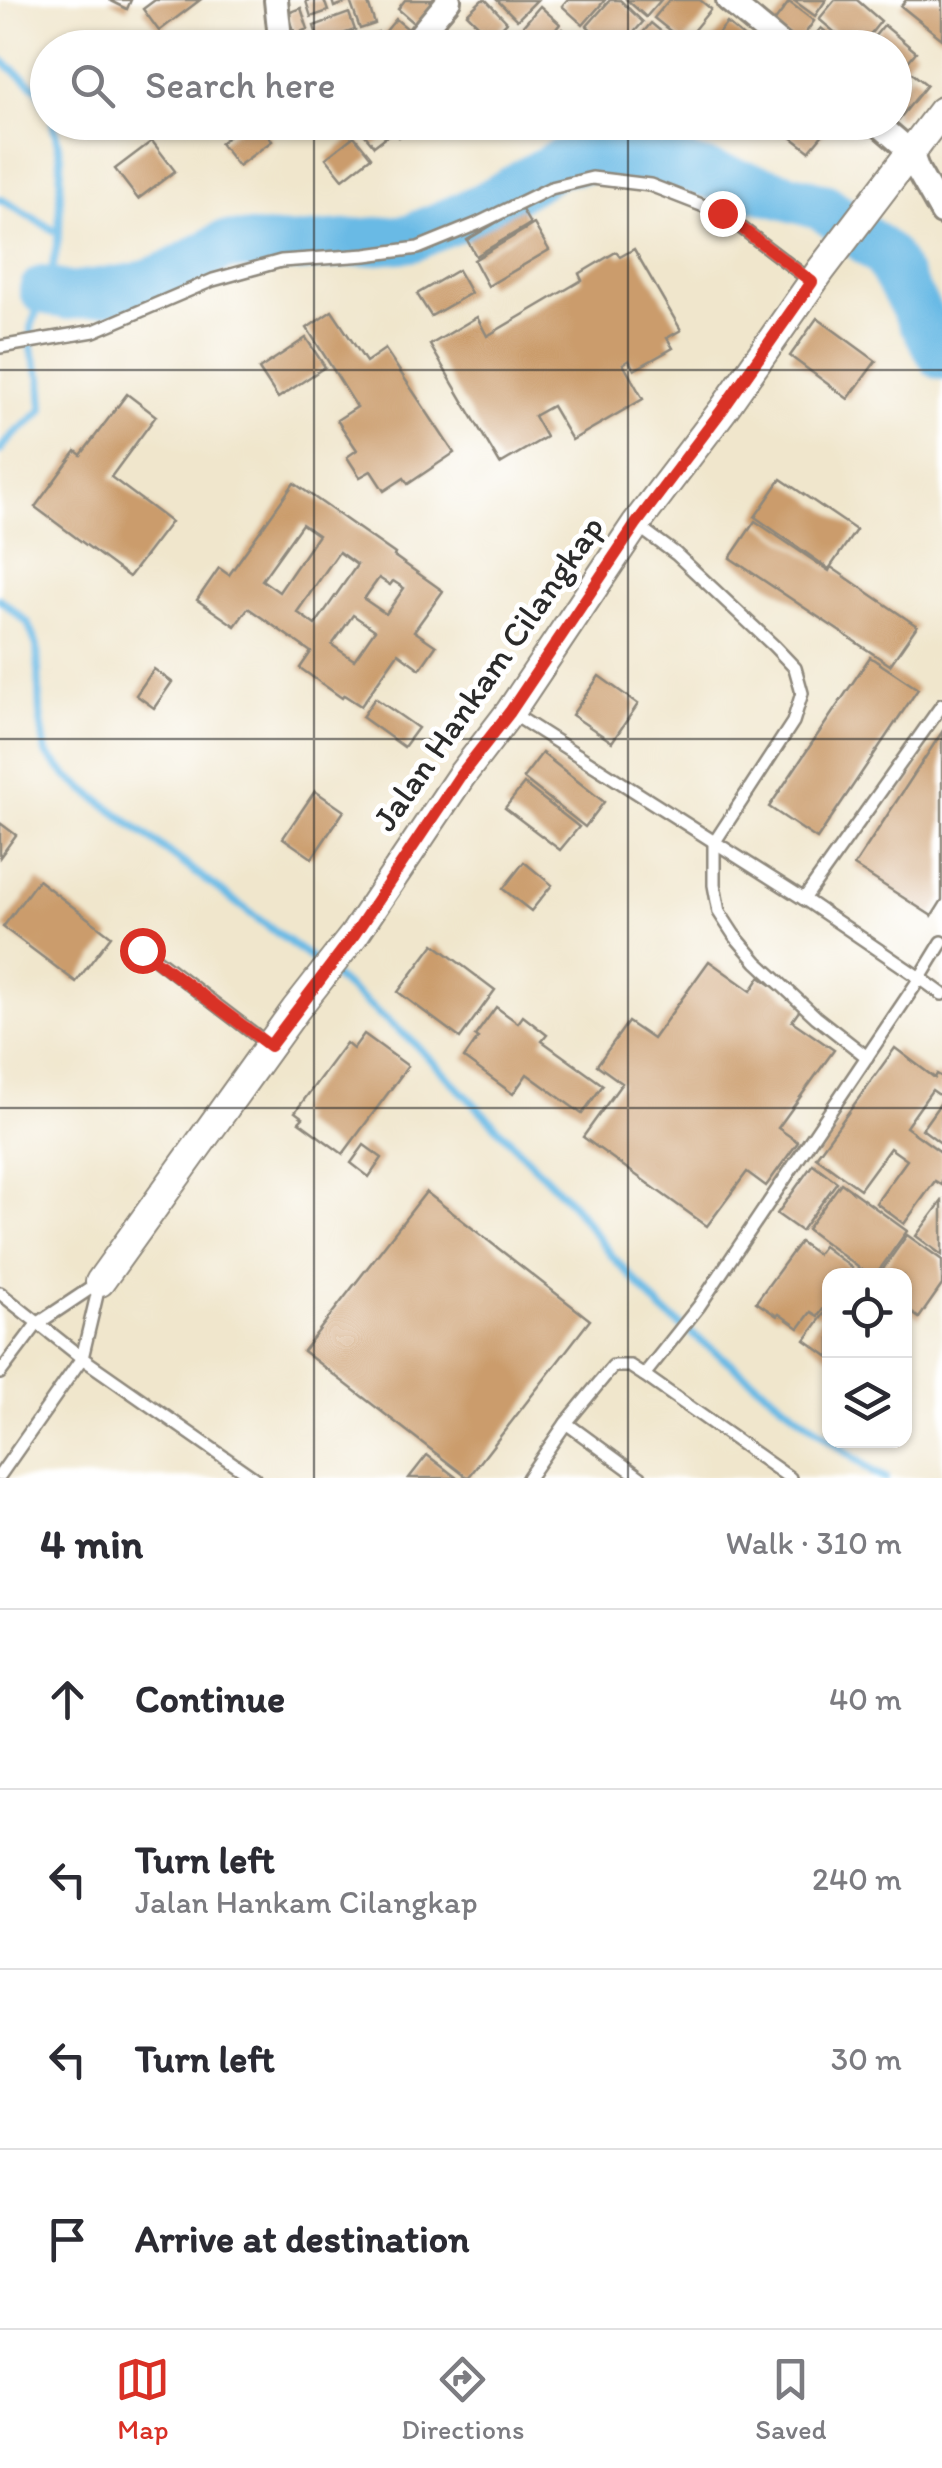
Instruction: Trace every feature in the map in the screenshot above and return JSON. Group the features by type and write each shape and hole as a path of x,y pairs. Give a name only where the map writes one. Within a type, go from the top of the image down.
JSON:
{"street":[{"path":"276,0 279,30"},
{"path":"423,30 449,0"},
{"path":"728,0 764,30"},
{"name":"Jalan Hankam Cilangkap","path":"100,1282 354,935 636,524 942,111"},
{"path":"897,140 911,152 942,213"}],"lane":[{"path":"1,346 94,330 213,280 282,261 418,248 551,188 592,178 650,184 722,213 817,276"},
{"path":"636,524 676,554 795,668 802,693 793,722 714,843 714,885 719,912 757,962 866,1057"},
{"path":"804,900 942,705"},
{"path":"510,712 804,900 942,994"},
{"path":"644,1375 699,1306 942,942"},
{"path":"142,950 270,1046"},
{"path":"0,1373 37,1324 100,1282"},
{"path":"0,1475 82,1358 100,1282"},
{"path":"0,1293 82,1358 254,1478"},
{"path":"528,1478 566,1422 613,1366 630,1366 790,1478"},
{"path":"566,1422 641,1478"}],"building":[{"path":"109,0 131,0 127,9"},
{"path":"155,0 200,0 160,30 143,9"},
{"path":"324,0 328,11 311,17 306,1"},
{"path":"332,0 367,0 375,24 360,29 350,1 334,7"},
{"path":"405,0 436,0 419,27 398,9"},
{"path":"486,0 507,22 499,30 483,30 467,14"},
{"path":"497,0 537,0 517,20"},
{"path":"567,0 605,0 583,25 562,6"},
{"path":"610,0 620,0 643,22 636,30 591,30 587,26"},
{"path":"627,0 661,0 646,17"},
{"path":"669,0 700,0 711,9 694,30 669,30 654,18"},
{"path":"793,0 826,0 815,16"},
{"path":"835,0 857,0 881,21 874,30 832,30 819,19"},
{"path":"906,0 942,0 942,39 901,6"},
{"path":"789,2 814,21 808,30 776,30 771,26"},
{"path":"540,6 560,24 555,30 520,30"},
{"path":"301,8 308,29 294,30 288,13"},
{"path":"349,13 355,30 315,30 314,26"},
{"path":"396,19 409,30 387,30"},
{"path":"912,73 927,85 912,103"},
{"path":"224,140 272,141 238,166 220,143"},
{"path":"349,140 357,140 371,157 343,179 326,158"},
{"path":"795,140 818,140 809,151"},
{"path":"152,141 175,171 138,199 115,169"},
{"path":"521,208 530,224 476,256 467,240"},
{"path":"534,224 549,250 488,286 474,260"},
{"path":"634,249 681,330 667,338 673,348 634,370 629,360 623,364 643,399 572,440 552,406 534,416 546,437 500,464 430,345 477,317 487,336 582,280 579,274 616,252 620,257"},
{"path":"458,270 471,293 431,316 417,294"},
{"path":"332,311 366,362 385,349 454,453 408,484 404,478 384,491 371,471 360,477 347,457 357,450 337,420 357,407 307,328"},
{"path":"817,318 876,361 848,399 790,356"},
{"path":"306,338 325,367 278,398 259,369"},
{"path":"127,394 156,416 111,477 171,522 129,577 35,507 76,451 81,455"},
{"path":"781,479 856,530 829,569 755,517"},
{"path":"294,483 443,591 414,631 436,646 420,669 398,653 361,706 344,695 342,698 300,668 311,652 248,608 235,626 197,600 219,568 229,575","holes":["302,524 318,535 279,592 262,580","339,552 357,565 315,625 297,612","379,578 404,588 386,614 364,599","353,615 375,630 354,660 332,645"]},
{"path":"755,521 917,626 890,665 730,558"},
{"path":"870,657 918,689 817,839 769,807"},
{"path":"154,669 172,682 154,708 136,695"},
{"path":"599,676 638,704 612,742 572,715"},
{"path":"375,698 418,728 404,747 362,717"},
{"path":"942,732 942,900 932,916 854,866"},
{"path":"542,753 604,802 585,827 523,778"},
{"path":"524,784 579,827 560,850 505,808"},
{"path":"315,791 344,811 312,858 283,838"},
{"path":"0,823 16,835 0,857"},
{"path":"524,862 552,885 531,911 503,889"},
{"path":"38,880 111,936 76,982 3,927"},
{"path":"434,944 495,990 460,1038 398,992"},
{"path":"709,961 751,991 760,977 802,1007 792,1021 834,1050 778,1128 798,1142 766,1186 747,1172 707,1226 583,1137 622,1083 597,1065 628,1022 653,1039"},
{"path":"496,1007 518,1023 523,1016 547,1035 542,1041 603,1085 582,1114 527,1074 513,1094 464,1058"},
{"path":"364,1034 408,1066 343,1154 299,1122 303,1118 295,1112 346,1043 353,1049"},
{"path":"895,1048 935,1078 937,1074 942,1077 942,1097 932,1090 906,1127 942,1153 942,1185 935,1181 904,1224 876,1203 907,1160 890,1148 860,1189 816,1157"},
{"path":"942,1101 942,1144 922,1129"},
{"path":"364,1145 382,1158 369,1177 351,1163"},
{"path":"813,1164 837,1182 801,1231 777,1214"},
{"path":"841,1183 907,1231 881,1268 859,1268 807,1229"},
{"path":"426,1192 590,1320 468,1478 303,1351"},
{"path":"942,1201 942,1255 916,1236"},
{"path":"907,1235 942,1260 942,1285 919,1318 912,1313 912,1268 884,1268"},
{"path":"800,1242 817,1254 823,1246 852,1268 822,1268 822,1311 818,1316 811,1312 799,1328 756,1302"},
{"path":"822,1317 822,1352 805,1340"},
{"path":"427,1455 457,1478 409,1478"}],"waterway":[{"path":"0,59 30,83"},
{"path":"0,451 43,409 41,378 31,350 31,327 53,266 59,233 61,158 57,140"},
{"path":"43,290 68,296 137,287 174,273 224,245 298,248 411,238 481,208 559,163 617,156 685,168 824,207 886,256 942,356"},
{"path":"0,199 59,233"},
{"path":"0,599 28,623 37,646 46,753 68,777 320,965"},
{"path":"331,974 413,1042 488,1118 572,1204 612,1256 665,1313 822,1434"},
{"path":"841,1448 885,1478"}],"route":[{"path":"142,950 270,1046 354,935 636,524 812,282 722,213"}]}
